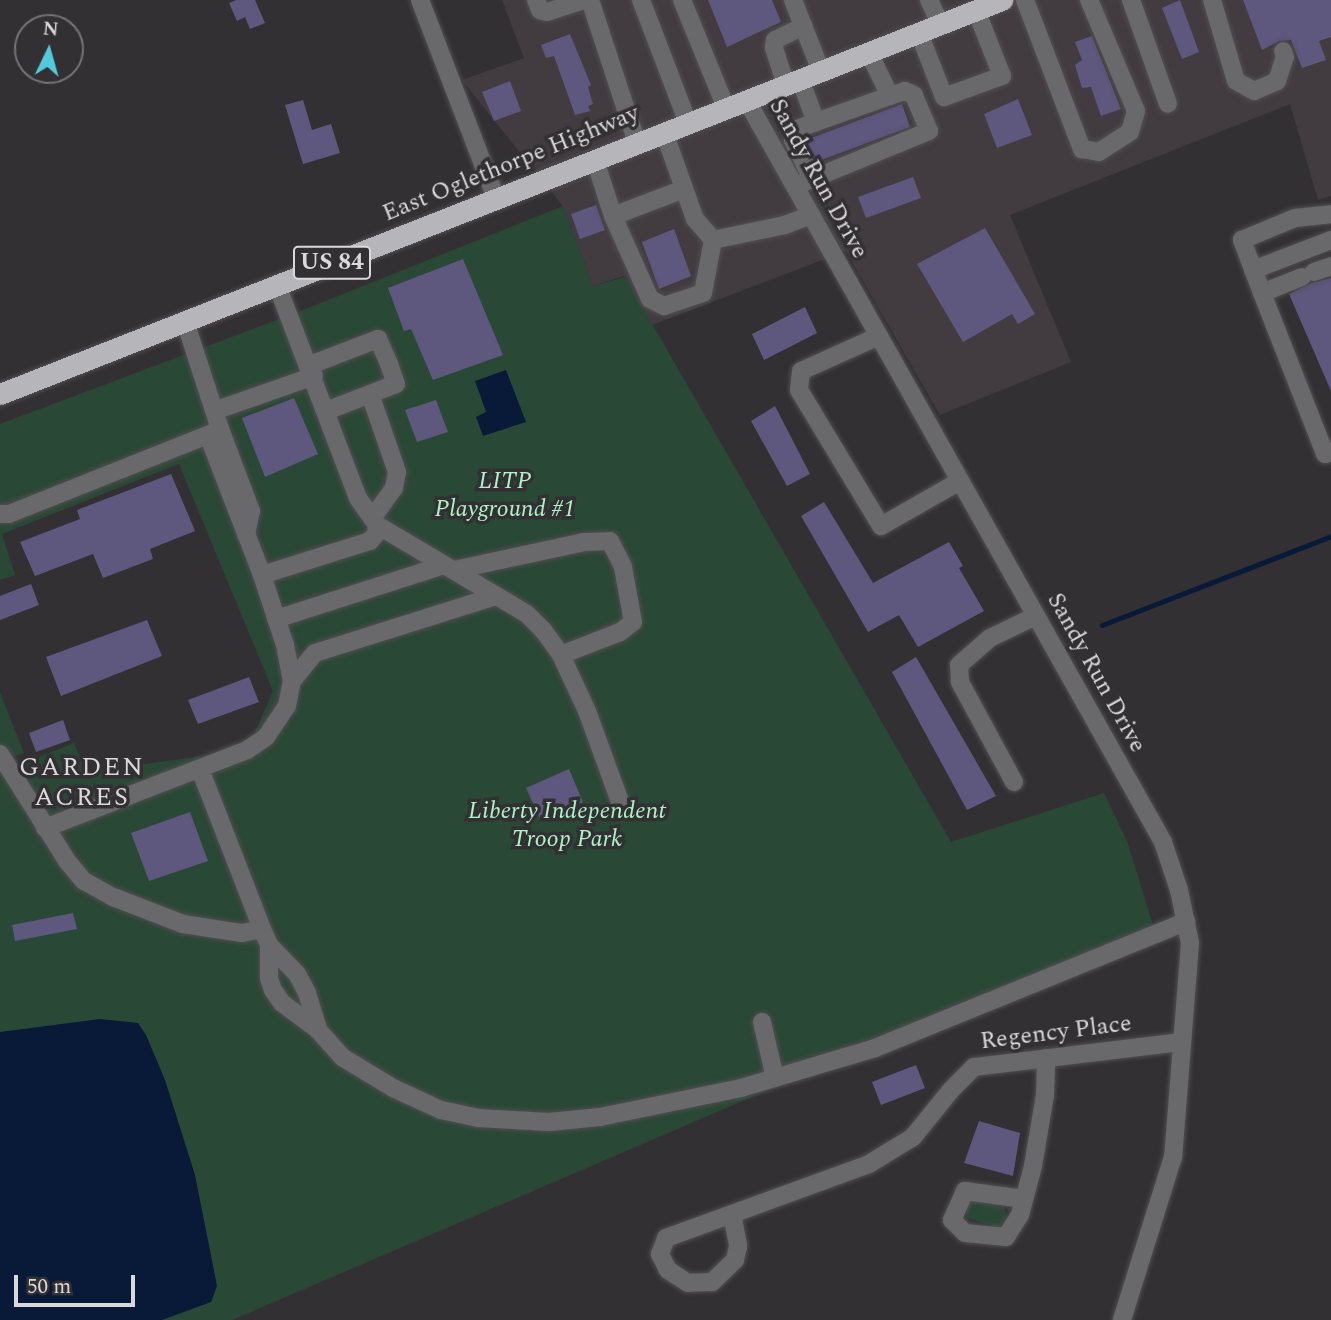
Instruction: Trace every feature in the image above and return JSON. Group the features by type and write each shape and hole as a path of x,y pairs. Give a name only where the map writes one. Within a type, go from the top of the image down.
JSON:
{"highway":[{"name":"East Oglethorpe Highway","path":"0,394 989,4"}],"street":[{"path":"420,0 496,198"},
{"path":"536,0 540,10 547,12 584,0"},
{"path":"590,0 636,143"},
{"path":"641,0 688,123"},
{"path":"682,0 726,108"},
{"path":"793,0 821,71"},
{"path":"929,0 940,24"},
{"path":"1025,0 1082,149 1099,152 1130,132 1136,111 1089,0"},
{"path":"1131,0 1168,104"},
{"path":"1212,0 1236,81 1254,91 1277,81 1285,57 1283,51"},
{"path":"919,33 944,97 1002,76 989,4"},
{"path":"804,26 775,40 774,47 816,121"},
{"path":"869,52 890,96"},
{"path":"794,186 812,179 929,131 914,95 905,91 797,129 793,140 812,179"},
{"name":"Sandy Run Drive","path":"747,101 1163,842 1179,890 1190,943 1173,1157 1122,1320"},
{"path":"664,132 695,219 713,240"},
{"path":"595,160 613,216 650,299 664,306 703,293 713,240"},
{"path":"613,216 684,189"},
{"path":"1331,214 1295,218 1242,240 1325,454 1331,452"},
{"path":"713,240 785,225 811,215"},
{"path":"1253,270 1331,240"},
{"path":"1262,293 1316,272"},
{"path":"277,285 312,371 358,498 374,521 527,614 561,655 587,711 624,810"},
{"path":"45,828 247,750 266,737 288,706 292,681 276,619 246,534 251,511 214,432 214,411 185,321"},
{"path":"879,336 801,371 799,390 881,526 960,481"},
{"path":"214,411 312,371 378,339 396,384 326,411"},
{"path":"262,575 370,541 376,534 374,521 394,488 397,471 370,394"},
{"path":"0,514 9,514 214,432"},
{"path":"276,619 449,567 585,542 610,541 623,568 633,622 620,632 561,655"},
{"path":"292,681 315,653 496,596"},
{"path":"1014,782 960,682 959,665 990,638 1036,616"},
{"path":"0,754 45,828 85,881 113,897 183,925 265,937 297,974 307,993 318,1030"},
{"path":"200,769 265,937 269,978 282,1003 318,1030 342,1056 393,1088 441,1110 478,1118 549,1122 600,1117 741,1088 875,1048 1186,922"},
{"path":"762,1022 775,1077"},
{"name":"Regency Place","path":"732,1214 738,1246 735,1260 712,1282 688,1283 668,1270 660,1254 666,1238 869,1164 913,1137 951,1090 974,1067 1182,1042"},
{"path":"1024,1199 1045,1095 1046,1058"}],"shaded area":[{"path":"502,0 1331,0 1331,196 1318,200 1290,104 1010,215 1071,362 940,415 846,251 652,325 624,276 593,286 563,206 462,80 524,58"}],"green space":[{"name":"Liberty Independent Troop Park","path":"563,206 593,286 625,277 951,842 1104,793 1127,841 1153,925 232,1320 0,1320 0,772 74,743 86,772 247,750 273,691 179,464 2,534 15,575 0,580 0,424 303,310"},
{"path":"0,693 24,753 0,762"},
{"path":"979,1199 1004,1207 1008,1221 997,1227 967,1218 967,1201"}],"water":[{"path":"506,370 526,422 483,436 476,417 486,412 475,381"},
{"path":"100,1019 138,1023 146,1035 165,1080 195,1175 217,1286 211,1302 162,1320 0,1320 0,1032"}],"building":[{"path":"236,0 255,0 265,23 250,29 245,17 237,21 229,3"},
{"path":"708,0 772,0 781,22 727,47"},
{"path":"1180,0 1199,52 1182,59 1162,8"},
{"path":"1243,0 1331,0 1331,37 1319,41 1326,60 1302,68 1291,40 1279,41 1262,50"},
{"path":"570,34 591,85 588,87 593,104 588,106 590,111 575,115 554,56 546,58 541,45"},
{"path":"1092,36 1121,109 1101,116 1091,87 1082,88 1075,65 1082,60 1075,42"},
{"path":"510,81 521,111 494,121 482,92"},
{"path":"1018,99 1032,135 997,148 984,114"},
{"path":"303,100 312,130 331,124 340,153 303,164 285,105"},
{"path":"902,104 910,127 816,162 806,140"},
{"path":"913,177 921,198 866,218 858,197"},
{"path":"596,205 605,230 580,239 571,214"},
{"path":"985,228 1035,314 1018,324 1012,314 963,342 917,264"},
{"path":"674,229 691,276 659,289 642,242"},
{"path":"463,259 503,355 433,380 411,329 404,331 388,288"},
{"path":"1331,278 1331,391 1289,294 1311,283"},
{"path":"805,307 817,333 764,360 752,334"},
{"path":"294,398 318,454 265,477 242,418"},
{"path":"436,400 448,432 417,442 405,410"},
{"path":"775,406 810,474 787,486 751,421"},
{"path":"171,474 195,531 150,549 153,559 103,578 93,554 35,576 20,542 80,519 77,510"},
{"path":"824,502 873,583 949,542 963,566 959,568 984,611 918,647 899,615 868,632 801,516"},
{"path":"31,584 39,605 0,620 0,596"},
{"path":"147,620 162,656 61,696 46,657"},
{"path":"916,657 996,796 967,810 892,672"},
{"path":"249,677 259,702 198,724 188,700"},
{"path":"63,720 70,740 36,752 29,733"},
{"path":"569,769 583,802 541,821 526,788"},
{"path":"190,812 208,861 149,881 131,833"},
{"path":"73,913 77,929 15,941 12,925"},
{"path":"916,1065 925,1088 881,1105 872,1082"},
{"path":"979,1121 1020,1133 1013,1176 964,1163"}],"waterway":[{"path":"1102,625 1331,536"}],"district":[{"name":"GARDEN ACRES","path":"82,783"}],"park label":[{"name":"LITP Playground #1","path":"505,496"}]}
